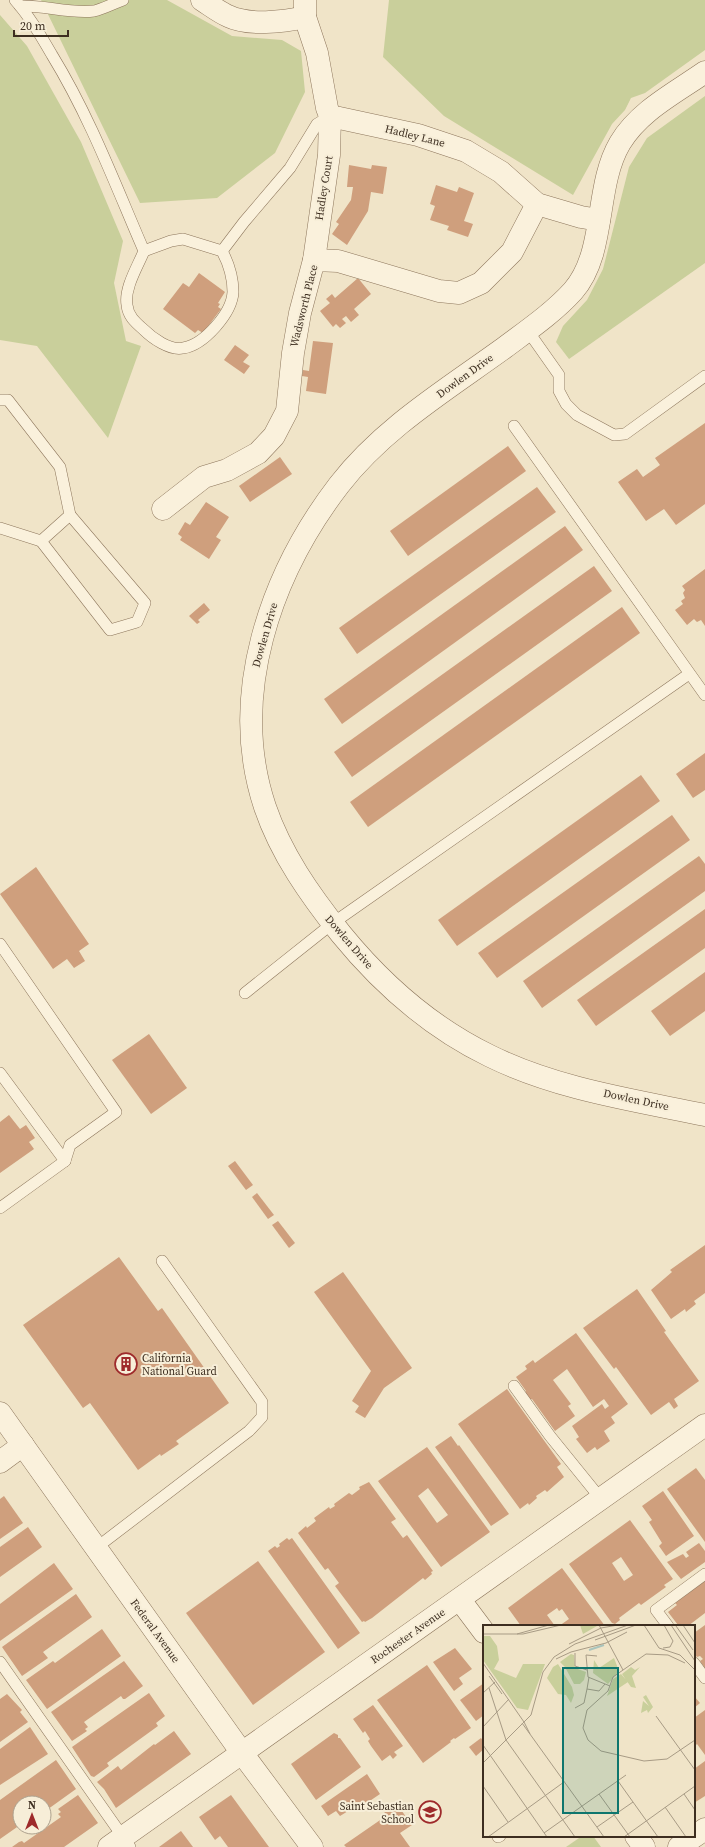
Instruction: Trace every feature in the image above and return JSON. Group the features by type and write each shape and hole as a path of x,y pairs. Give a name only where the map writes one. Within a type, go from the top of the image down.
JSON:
{"street":[{"path":"202,0 229,17 256,22 287,21 305,9 318,52 327,108 330,116"},
{"name":"Dowlen Drive","path":"705,72 641,116 620,143 608,171 588,267 576,287 558,306 528,331 402,421 372,447 340,484 307,531 281,584 266,622 254,672 251,718 254,764 265,807 280,841 298,875 320,908 358,954 385,982 439,1026 489,1056 554,1082 705,1115"},
{"name":"Hadley Lane","path":"330,116 418,135 466,151 502,172 537,204 581,217 599,220"},
{"name":"Hadley Court","path":"314,260 329,155 330,116"},
{"name":"Wadsworth Place","path":"163,509 204,477 227,470 258,453 274,436 287,411 293,353 300,313 314,260 338,261 440,291 459,293 481,283 512,252 537,204"},
{"name":"Federal Avenue","path":"0,1413 242,1753 312,1847"},
{"name":"Rochester Avenue","path":"121,1844 242,1753 601,1499 703,1429"},
{"path":"0,1462 23,1445"},
{"path":"460,1600 483,1631"},
{"path":"695,1836 705,1829"},
{"path":"637,1837 644,1847"},
{"path":"679,1847 693,1837"}],"lane":[{"path":"18,3 69,11 95,11 123,0"},
{"path":"18,3 29,17 72,88 91,127 144,251 129,289 126,304 130,318 147,333 169,346 183,349 202,341 216,326 229,305 233,293 229,264 222,251 183,239 171,241 144,251"},
{"path":"222,251 244,222 290,168 317,124 330,116"},
{"path":"528,331 559,375 559,391 566,404 577,415 614,434 625,434 705,376"},
{"path":"0,400 8,400 60,467 70,515 145,603 137,622 110,630 41,541 0,528"},
{"path":"514,426 705,695"},
{"path":"41,541 70,515"},
{"path":"245,993 333,923 689,674"},
{"path":"0,944 116,1112 70,1145 64,1161 0,1208"},
{"path":"1,1077 64,1161"},
{"path":"96,1548 249,1431 262,1418 262,1402 162,1261"},
{"path":"514,1386 550,1436 601,1499"},
{"path":"667,1625 656,1610 705,1574"},
{"path":"0,1662 121,1844"},
{"path":"695,1664 705,1678"}],"green space":[{"path":"41,0 167,0 232,36 282,40 301,51 305,92 275,153 217,198 140,203"},
{"path":"389,0 705,0 705,50 645,93 631,98 625,110 612,124 573,195 444,116 383,57"},
{"path":"0,15 27,46 81,142 123,241 114,283 126,341 141,346 108,438 37,346 0,340"},
{"path":"705,96 705,263 569,359 556,342 563,326 587,300 603,269 629,167 647,138"},
{"path":"581,1837 594,1837 601,1847 566,1847"}],"building":[{"path":"349,165 371,169 372,165 387,167 383,194 371,192 368,211 347,245 332,234 339,224 336,222 351,200 353,187 347,187"},
{"path":"436,185 457,192 459,187 474,193 464,221 473,224 468,237 447,230 449,226 430,220 435,206 430,204"},
{"path":"199,273 225,292 218,303 220,304 218,307 221,309 203,333 198,330 195,333 163,309 183,283 189,287"},
{"path":"358,278 371,294 354,309 359,315 351,322 346,316 342,319 346,323 340,328 336,324 333,327 320,311 330,303 326,299 332,294 335,298"},
{"path":"313,341 333,343 326,394 306,391 308,377 302,376 303,370 309,371"},
{"path":"235,345 249,355 243,362 250,366 244,374 224,360"},
{"path":"705,423 705,504 676,525 664,509 646,521 618,482 637,469 643,477 660,465 655,458"},
{"path":"508,446 526,471 408,556 390,531"},
{"path":"280,457 292,474 250,502 239,486"},
{"path":"537,487 556,512 357,654 339,628"},
{"path":"206,502 229,517 216,537 221,540 209,559 180,540 182,537 178,534 185,522 190,525"},
{"path":"565,526 583,550 342,724 324,699"},
{"path":"594,566 612,591 352,777 334,752"},
{"path":"705,569 705,626 701,620 697,622 694,619 687,625 675,610 683,604 681,601 685,598 683,593 685,590 682,586"},
{"path":"204,603 210,610 198,620 200,622 197,624 189,616"},
{"path":"622,607 640,633 368,827 350,802"},
{"path":"705,753 705,790 693,798 676,774"},
{"path":"641,775 660,801 457,946 438,920"},
{"path":"672,815 690,840 497,978 478,953"},
{"path":"699,856 705,864 705,891 542,1008 523,981"},
{"path":"36,867 89,944 79,951 85,961 74,968 67,959 53,969 0,894"},
{"path":"705,909 705,948 596,1026 577,1000"},
{"path":"705,972 705,1011 670,1036 651,1011"},
{"path":"149,1034 187,1088 151,1114 112,1060"},
{"path":"9,1115 20,1129 26,1125 35,1138 29,1142 34,1149 0,1173 0,1122"},
{"path":"235,1161 253,1185 246,1190 228,1166"},
{"path":"257,1193 274,1215 268,1219 252,1197"},
{"path":"278,1221 295,1243 289,1248 272,1225"},
{"path":"705,1245 705,1293 694,1301 696,1304 686,1312 685,1309 671,1319 651,1290 672,1272 670,1270"},
{"name":"California National Guard","path":"119,1257 158,1311 162,1308 229,1403 176,1441 179,1444 161,1456 160,1454 138,1470 90,1403 83,1408 23,1325"},
{"path":"343,1272 412,1368 384,1388 365,1418 355,1412 359,1406 352,1401 371,1371 314,1292"},
{"path":"637,1289 666,1331 664,1332 699,1381 674,1399 678,1406 674,1409 669,1402 651,1415 616,1367 614,1369 583,1328"},
{"path":"576,1333 628,1404 611,1417 615,1423 604,1431 610,1441 597,1450 595,1447 587,1453 576,1439 579,1437 572,1426 602,1404 605,1409 609,1406 604,1399 593,1407 567,1369 553,1380 571,1404 568,1406 575,1416 555,1431 532,1399 530,1400 524,1393 526,1391 516,1377 527,1369 525,1366 533,1360 535,1363"},
{"path":"507,1389 561,1464 557,1467 564,1477 547,1492 545,1490 536,1496 537,1498 529,1505 528,1503 520,1509 458,1424"},
{"path":"451,1436 509,1514 491,1526 435,1447"},
{"path":"427,1447 490,1532 441,1567 378,1481","holes":["428,1488 448,1515 437,1523 418,1496"]},
{"path":"696,1468 705,1480 705,1542 667,1489"},
{"path":"369,1482 396,1519 391,1522 403,1538 407,1535 433,1571 431,1572 432,1574 425,1580 423,1578 372,1618 362,1622 335,1586 339,1583 328,1568 325,1570 298,1533 306,1526 307,1528 316,1521 314,1518 329,1507 330,1509 335,1506 334,1504 349,1493 352,1495 360,1489 359,1487"},
{"path":"663,1491 694,1536 666,1556 659,1546 662,1543 649,1522 652,1520 642,1506"},
{"path":"4,1496 23,1523 0,1539 0,1499"},
{"path":"630,1520 673,1579 664,1585 666,1587 641,1605 639,1603 619,1618 620,1620 615,1624 612,1623 569,1564","holes":["621,1557 633,1575 624,1581 612,1563"]},
{"path":"28,1527 42,1547 0,1577 0,1547"},
{"path":"287,1538 289,1540 292,1538 360,1633 338,1649 268,1551 275,1546 277,1548 280,1546 279,1544"},
{"path":"699,1543 705,1551 705,1562 681,1579 667,1562 683,1554 686,1558 689,1556 686,1552"},
{"path":"258,1561 325,1652 253,1705 186,1613"},
{"path":"54,1563 73,1589 0,1641 0,1604"},
{"path":"562,1568 604,1625 560,1625 569,1619 562,1609 559,1611 557,1608 547,1615 554,1625 520,1625 508,1608"},
{"path":"705,1581 705,1613 689,1625 678,1625 668,1612 677,1605 675,1603"},
{"path":"76,1594 92,1617 43,1652 48,1658 22,1676 2,1647"},
{"path":"705,1625 705,1668 700,1661 703,1659 700,1656 697,1657 695,1654 695,1632"},
{"path":"102,1629 121,1656 47,1709 26,1680 53,1661 55,1663"},
{"path":"455,1648 472,1669 459,1678 463,1684 454,1691 433,1662"},
{"path":"124,1661 143,1686 125,1699 121,1696 84,1722 88,1727 85,1729 87,1731 72,1741 51,1712"},
{"path":"427,1665 471,1728 455,1739 454,1738 450,1741 451,1742 423,1763 377,1700"},
{"path":"483,1684 483,1716 476,1721 460,1700"},
{"path":"149,1693 165,1716 156,1723 158,1726 107,1763 109,1766 94,1777 91,1776 72,1747"},
{"path":"7,1694 22,1710 20,1712 28,1722 0,1742 0,1699"},
{"path":"695,1697 700,1703 695,1707"},
{"path":"373,1705 403,1746 394,1752 397,1755 393,1759 390,1755 382,1761 368,1741 370,1739 365,1731 363,1733 353,1719"},
{"path":"705,1710 705,1755 697,1744 695,1746 695,1717"},
{"path":"30,1727 48,1754 0,1785 0,1749"},
{"path":"174,1731 191,1754 116,1808 104,1789 97,1782 118,1766 121,1770 154,1744 155,1745"},
{"path":"334,1733 338,1735 338,1738 340,1738 361,1767 316,1800 291,1764"},
{"path":"481,1738 483,1741 483,1750 476,1756 469,1747"},
{"path":"56,1760 76,1789 52,1806 52,1795 12,1795 12,1831 0,1839 0,1800"},
{"path":"705,1761 705,1796 695,1802 695,1768"},
{"path":"367,1774 380,1794 355,1811 353,1808 340,1816 336,1811 328,1816 321,1806"},
{"path":"78,1795 98,1823 64,1847 12,1847 22,1841 24,1843 35,1835 52,1835 52,1823 61,1817 58,1814 61,1812 58,1809"},
{"path":"231,1795 269,1847 228,1847 220,1836 215,1840 199,1817"},
{"path":"396,1803 412,1825 400,1833 410,1847 346,1847 344,1845 386,1816 384,1813"},
{"path":"181,1831 193,1847 159,1847"}],"place":[{"name":"California National Guard","path":"126,1364"},
{"name":"Saint Sebastian School","path":"430,1812"}]}
